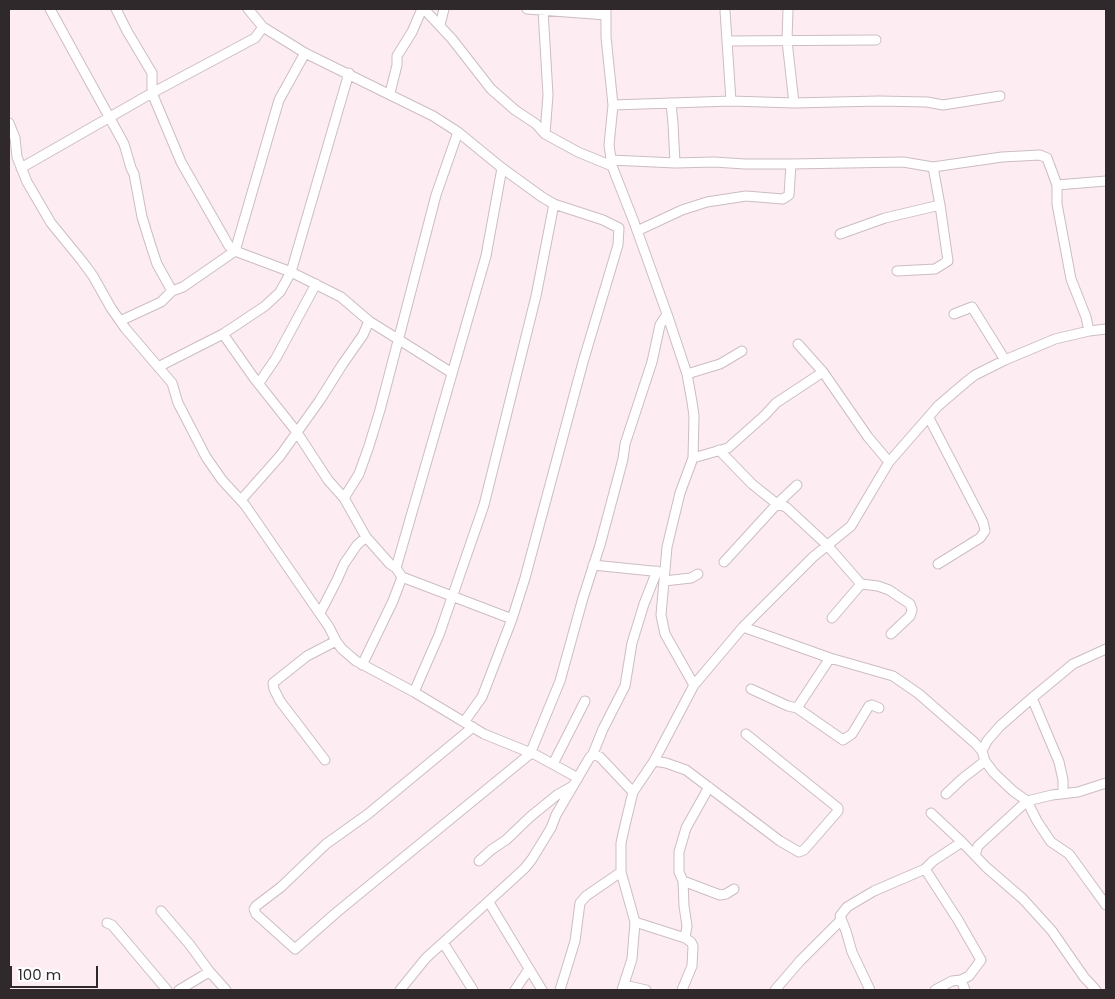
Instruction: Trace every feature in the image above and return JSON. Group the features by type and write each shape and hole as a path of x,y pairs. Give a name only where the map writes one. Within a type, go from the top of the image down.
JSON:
{"street":[{"path":"50,9 124,144 130,168 134,174 142,217 151,246 157,264 172,292"},
{"path":"116,9 152,72 152,92 181,162 229,246 235,251 291,272 341,298 369,321 452,373"},
{"path":"248,9 263,27 305,53 390,93 433,116 458,132 502,168 542,197 554,204 604,220 619,228 636,226 706,202 746,196 783,199 789,195 791,164"},
{"path":"390,93 394,69 397,65 397,56 412,32 423,9 440,25 491,88 546,134 578,152 612,163 714,162 791,164 903,162 932,167 1002,157 1040,155 1047,158 1057,185 1057,204 1071,279 1086,317 1089,331"},
{"path":"440,25 444,9"},
{"path":"528,9 606,12 606,37 613,105 609,145 612,163 667,314 686,374 694,416 693,458 680,493 667,546 662,575 661,616 665,634 694,685"},
{"path":"788,9 787,42 794,103"},
{"path":"542,10 548,95 546,134"},
{"path":"725,11 731,102"},
{"path":"21,168 152,92 255,38 263,27"},
{"path":"727,41 876,40"},
{"path":"120,321 160,302 172,292 235,251 279,100 305,53"},
{"path":"158,367 223,334 265,306 280,292 291,272 349,73"},
{"path":"613,105 731,102 927,102 943,105 1000,96"},
{"path":"671,103 674,123 675,163"},
{"path":"9,123 15,138 16,157 27,182 51,223 88,268 120,321 172,383 178,402 196,441 206,457 222,480 241,500 320,613 336,641 362,665 414,692 469,725 553,764 575,782"},
{"path":"344,498 359,474 369,446 436,195 458,132"},
{"path":"897,271 935,269 948,261 940,205 932,167"},
{"path":"396,568 486,256 502,168"},
{"path":"1057,185 1106,181"},
{"path":"414,692 439,635 487,496 536,296 554,204"},
{"path":"840,234 885,218 940,205"},
{"path":"619,228 618,245 583,362 525,578 482,697 469,725 368,814 326,844 281,887 256,906 254,909 256,914 295,949 337,912 530,754 560,681 582,598 594,565 623,459 625,444 652,362 660,325 667,314"},
{"path":"259,383 276,358 316,284"},
{"path":"954,314 972,307 1005,360"},
{"path":"241,500 280,456 363,335 369,321"},
{"path":"646,990 623,987 633,954 635,922 621,872 621,843 633,792 654,761 694,685 743,628 813,556 850,526 890,462 938,406 975,375 1005,360 1055,339 1106,329"},
{"path":"223,334 296,431 328,480 344,498 366,537 390,564 396,568 402,577 512,618"},
{"path":"798,344 824,372 868,437 890,462"},
{"path":"686,374 720,364 742,351"},
{"path":"693,458 728,448 776,403 824,372"},
{"path":"929,418 983,522 985,531 980,538 938,564"},
{"path":"719,450 752,484 777,504 786,508 827,545 861,584 864,586 878,586 889,590 910,604 912,610 910,616 891,634"},
{"path":"724,562 797,485"},
{"path":"320,613 338,580 344,564 357,545 366,537"},
{"path":"594,565 691,578 698,574"},
{"path":"400,990 426,958 444,944 525,868 532,859 575,782 592,756 624,686 632,643 644,604 662,575"},
{"path":"362,665 393,601 402,577"},
{"path":"832,618 861,584"},
{"path":"743,628 830,658 893,676 919,694 975,743 982,751 985,762 994,773 1027,801 1051,842 1069,854 1106,905"},
{"path":"325,760 280,701 273,683 307,656 336,641"},
{"path":"982,751 987,741 1000,726 1073,664 1106,649"},
{"path":"797,708 830,658"},
{"path":"751,689 788,706 797,708 843,740 852,734 869,706 872,705 879,708"},
{"path":"1032,698 1059,762 1063,780 1063,793"},
{"path":"553,764 584,701"},
{"path":"654,761 686,770 780,841 800,852 808,847 838,811 836,805 746,734"},
{"path":"592,756 597,755 605,761 633,792"},
{"path":"946,794 963,778 985,762"},
{"path":"479,861 506,840 556,795 575,782"},
{"path":"975,855 978,846 1027,801 1038,797 1078,792 1106,783"},
{"path":"685,938 687,926 683,882 679,872 679,852 686,828 709,787"},
{"path":"931,813 986,867 1023,899 1052,931 1084,977 1096,990"},
{"path":"870,990 852,952 840,916 847,907 874,891 925,869 933,861 962,842"},
{"path":"925,869 982,960 969,976 961,980 952,981 935,990"},
{"path":"560,990 574,941 580,902 621,872"},
{"path":"683,882 720,895 734,890"},
{"path":"490,900 490,904 542,990"},
{"path":"161,911 190,945 209,972 226,990"},
{"path":"775,990 800,961 841,920"},
{"path":"635,922 685,938 690,942 692,946 692,966 682,990"},
{"path":"107,923 112,925 167,990"},
{"path":"444,944 473,990"},
{"path":"514,990 528,969"},
{"path":"179,990 209,972"},
{"path":"961,980 965,990"}]}
